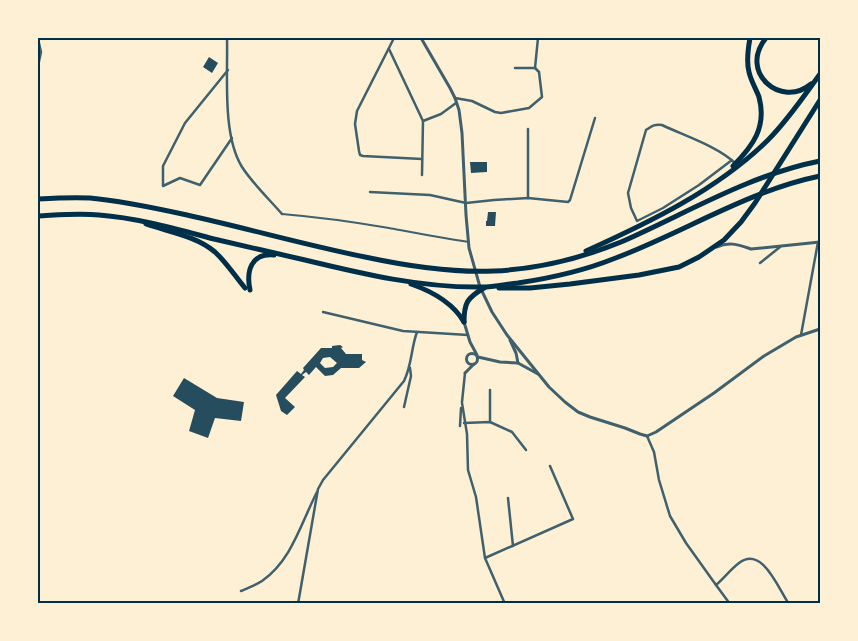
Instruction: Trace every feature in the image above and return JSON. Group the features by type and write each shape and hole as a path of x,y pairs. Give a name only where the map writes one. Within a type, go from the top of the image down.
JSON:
{"highway":[{"path":"706,188 754,141 758,133 761,108 749,73 750,38"},
{"path":"766,38 760,45 757,53 757,64 760,74 769,85 781,91 797,91 808,86 820,73"},
{"path":"566,260 646,223 686,201 744,161 768,140 786,120 820,73"},
{"path":"38,216 89,214 154,223 295,258 427,284 484,288 530,288 639,275 679,267 708,252 724,240 747,213 820,100"},
{"path":"38,199 88,198 135,204 347,254 438,269 495,271 566,260 589,253 620,242 720,195 784,170 820,161"},
{"path":"464,322 466,303 473,294 484,288 562,275 604,263 771,190 820,176"},
{"path":"134,220 188,237 210,248 248,289 248,276 252,264 257,259 269,255 295,258"},
{"path":"391,278 418,286 434,294 456,311 464,322"}],"street":[{"path":"227,38 228,112 232,142 241,165 252,181 282,214 322,217 468,242"},
{"path":"394,38 357,111 355,124 359,151 360,155 363,156 422,159"},
{"path":"421,38 457,102 462,125 468,242 477,278 488,306 494,317 549,388 578,412 648,436 702,401 764,356 801,335 820,329"},
{"path":"535,68 538,38"},
{"path":"38,39 41,52 38,66"},
{"path":"389,48 422,121 422,175"},
{"path":"455,98 472,101 495,112 529,108 542,97 539,72 535,68 515,68"},
{"path":"228,70 185,123 163,166 163,186 180,178 200,185 232,138"},
{"path":"422,121 440,114 457,102"},
{"path":"370,192 430,195 466,203 528,198 568,202 594,118"},
{"path":"656,124 662,126 721,151 734,162 663,208 637,221 631,208 628,193 646,130 652,126 656,124"},
{"path":"528,129 528,198"},
{"path":"708,252 728,243 752,249 819,242 801,335"},
{"path":"760,263 782,246"},
{"path":"323,312 403,331 468,335"},
{"path":"464,322 470,342 477,356 475,363 465,374"},
{"path":"241,591 261,581 279,565 293,544 318,489 404,381 408,374 414,338 417,332"},
{"path":"507,334 516,352 518,363"},
{"path":"460,426 470,342"},
{"path":"468,355 474,354 490,360 518,363 539,374"},
{"path":"468,362 471,364 490,360"},
{"path":"404,408 411,376 410,364"},
{"path":"490,390 490,422"},
{"path":"462,402 467,434 468,470 476,497 484,558 505,604"},
{"path":"464,423 490,422 512,432 526,450"},
{"path":"648,436 654,452 670,516 686,543 730,604"},
{"path":"484,558 573,518 550,466"},
{"path":"298,604 318,489"},
{"path":"508,498 513,546"},
{"path":"716,585 739,563 748,558 758,560 768,569 788,604"}],"building":[{"path":"209,57 218,63 212,73 203,67"},
{"path":"470,162 487,162 487,172 471,173"},
{"path":"488,212 496,212 495,226 486,226"},
{"path":"340,345 346,354 362,354 362,360 366,362 359,368 341,368 333,375 325,376 316,367 309,375 306,372 302,375 305,377 285,398 295,407 287,415 281,411 276,395 297,371 301,374 304,370 303,368 321,348 332,348 332,346","holes":["330,357 337,363 333,367 325,368 320,363 323,358"]},
{"path":"184,378 217,398 244,402 241,421 215,418 208,438 189,431 195,410 173,396"}]}
